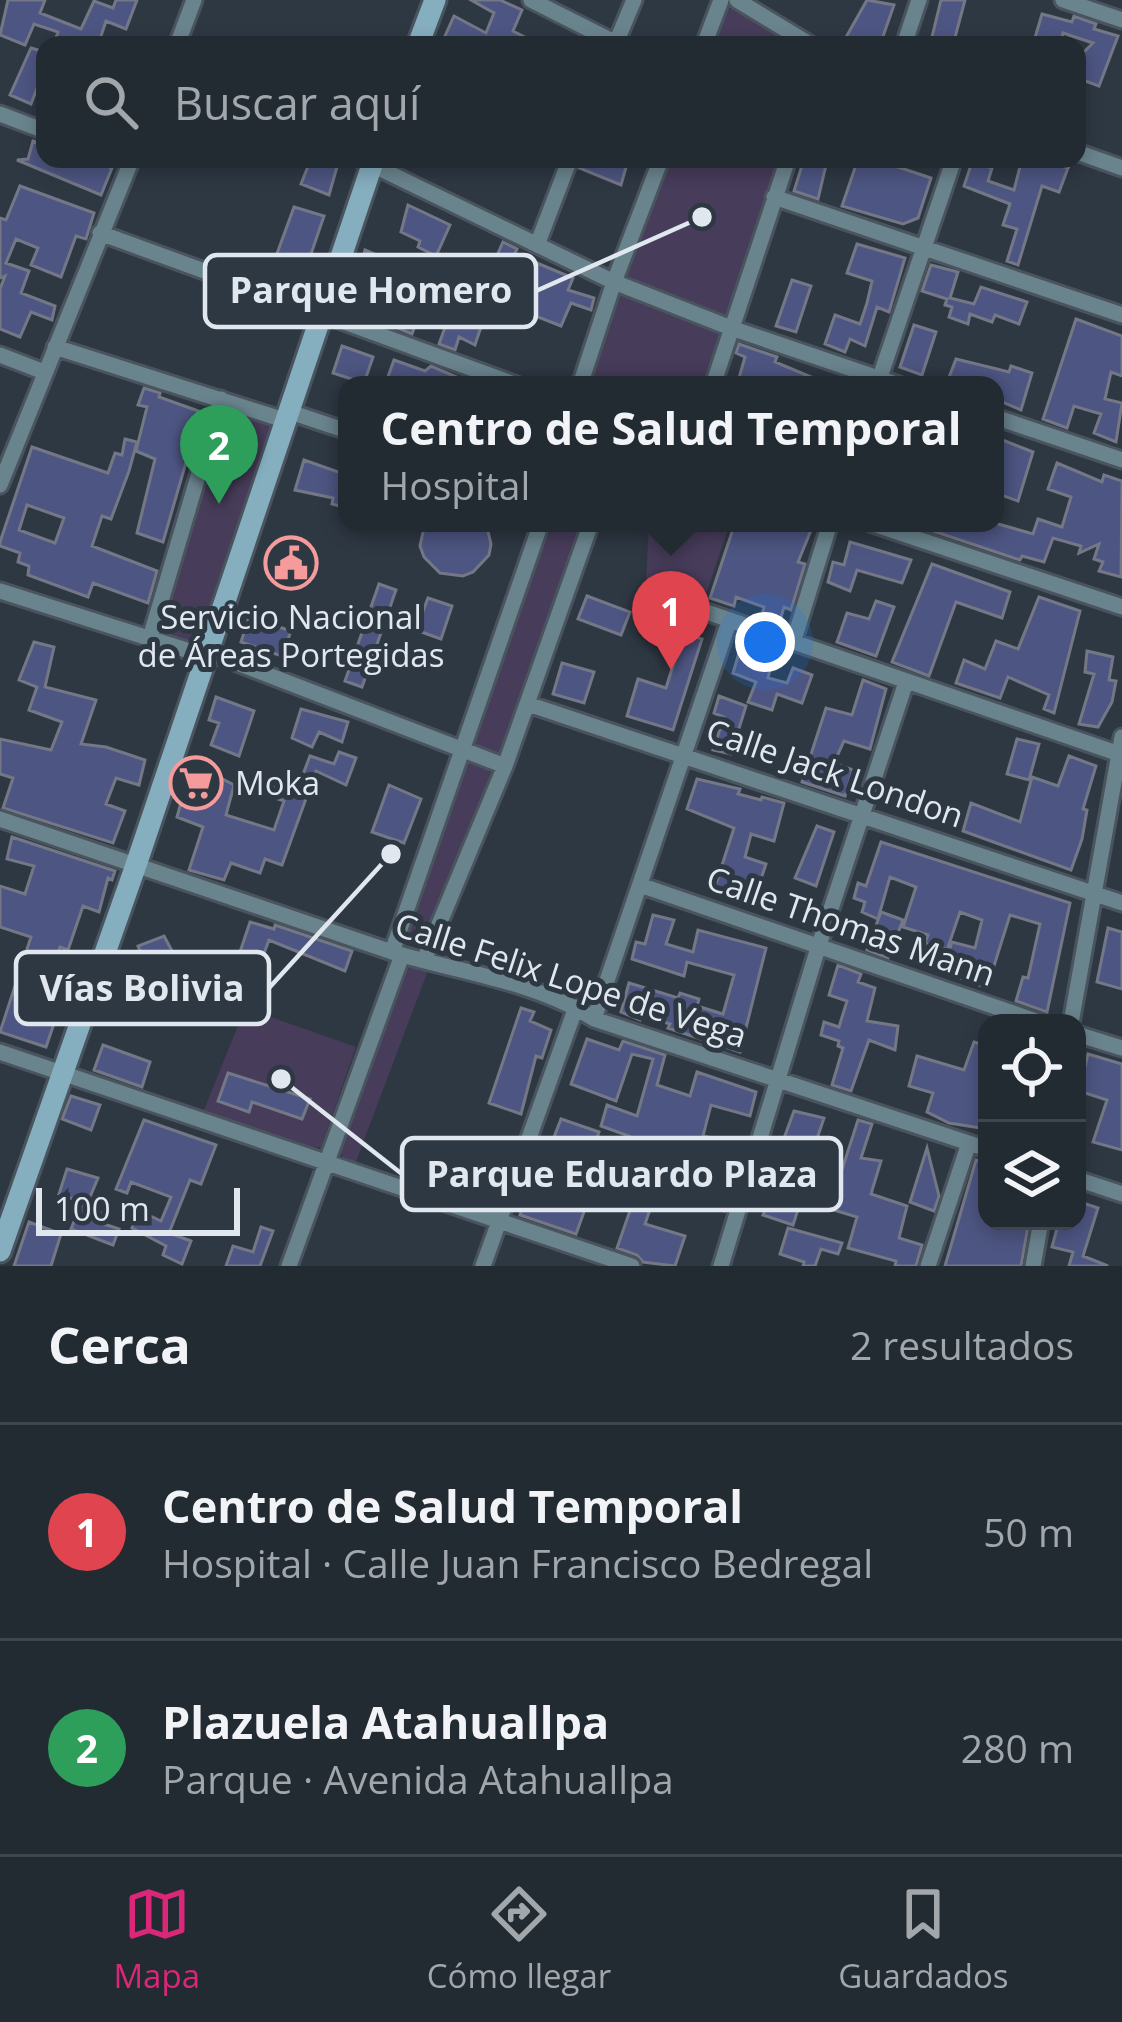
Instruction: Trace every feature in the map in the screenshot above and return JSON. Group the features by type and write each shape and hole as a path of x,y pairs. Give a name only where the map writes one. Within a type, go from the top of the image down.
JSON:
{"main road":[{"path":"421,36 435,0"},
{"path":"0,1251 324,316 367,168"}],"street":[{"path":"180,36 194,0"},
{"path":"531,0 600,36"},
{"path":"618,36 634,0"},
{"path":"707,36 721,0"},
{"path":"737,0 796,36"},
{"path":"907,36 919,0"},
{"path":"1063,0 1122,20"},
{"path":"0,114 36,128"},
{"path":"1086,155 1122,168"},
{"path":"0,485 123,168"},
{"path":"383,168 614,282 862,376"},
{"path":"537,245 567,168"},
{"path":"583,376 658,168"},
{"path":"715,376 785,168"},
{"path":"880,376 951,168"},
{"path":"775,197 1122,314"},
{"path":"100,233 492,376"},
{"path":"55,347 221,399 338,429"},
{"path":"0,355 44,373"},
{"path":"150,638 221,399"},
{"path":"1004,420 1122,460"},
{"path":"289,1266 539,532"},
{"path":"425,958 505,766 588,532"},
{"path":"793,643 827,532"},
{"path":"897,532 1122,608"},
{"path":"0,591 206,656 219,656 505,766"},
{"path":"692,608 906,682 1121,748 1073,1014"},
{"path":"594,1019 729,622"},
{"path":"721,1266 906,682"},
{"name":"Calle Jack London","path":"528,704 1122,902"},
{"name":"Calle Felix Lope de Vega","path":"0,819 397,954 425,958 576,1007 594,1019 978,1146"},
{"name":"Calle Thomas Mann","path":"640,885 1015,1014"},
{"path":"483,1266 576,1007"},
{"path":"1086,1037 1122,1048"},
{"path":"0,1052 632,1266"},
{"path":"928,1266 969,1143"},
{"path":"1086,1182 1122,1194"},
{"path":"1033,1266 1039,1230"}],"shaded area":[{"path":"727,9 733,9 779,36 716,36"},
{"path":"665,168 775,168 728,312 720,316 624,280"},
{"path":"621,294 718,330 721,336 708,376 593,376"},
{"path":"222,406 267,420 273,430 200,638 186,643 155,633"},
{"path":"544,532 582,532 505,752 496,755 477,747 474,737"},
{"path":"649,532 727,532 705,597 707,604 720,611 716,625 645,601"},
{"path":"462,761 487,768 492,775 440,913 423,944 410,941 408,934"},
{"path":"410,964 429,968 355,1164 340,1152"},
{"path":"245,1008 356,1047 321,1147 310,1148 204,1110"}],"building":[{"path":"8,0 45,0 40,13 81,29 94,1 113,8 116,0 137,0 126,29 106,21 101,36 57,36 58,32 34,24 25,45 0,35"},
{"path":"471,0 500,0 522,10 513,31 523,36 445,36 454,16 486,33 494,13"},
{"path":"867,0 894,5 883,36 847,36"},
{"path":"941,0 965,0 955,36 932,36"},
{"path":"1042,14 1072,22 1074,16 1118,36 1099,86 1086,81 1086,50 1093,43 1086,36 1035,36"},
{"path":"31,48 36,49 36,91 31,104 10,95"},
{"path":"36,142 36,168 17,160 28,159"},
{"path":"36,168 112,168 101,195"},
{"path":"307,168 337,168 329,195 301,184"},
{"path":"579,168 626,168 621,185"},
{"path":"801,168 825,168 818,199 794,191"},
{"path":"855,168 901,168 931,178 918,218 903,224 842,206"},
{"path":"970,168 992,168 988,181 1014,190 1020,168 1068,168 1059,192 1042,186 1018,265 1007,261 1017,229 1003,225 1010,204 964,186"},
{"path":"20,186 94,213 86,239 76,236 61,277 31,265 38,248 16,239 6,263 29,271 21,293 55,306 52,320 31,312 20,337 0,329 0,289 5,276 0,278 0,218 6,220"},
{"path":"408,205 450,225 436,256 401,232"},
{"path":"294,207 324,216 298,292 267,281"},
{"path":"503,242 517,249 502,281 525,291 537,263 573,278 568,290 594,298 591,310 571,303 561,326 480,294"},
{"path":"857,244 905,258 889,312 877,307 865,346 850,339 845,352 825,344 835,315 860,324 867,303 872,281 847,273"},
{"path":"365,250 388,260 379,289 358,281"},
{"path":"931,265 958,272 950,298 974,304 981,287 1027,302 1019,324 995,315 992,322 970,314 968,324 949,317 952,307 945,305 947,299 922,291"},
{"path":"792,280 811,286 796,332 776,326"},
{"path":"376,293 402,302 405,293 424,300 412,334 368,316"},
{"path":"453,305 467,311 464,319 481,327 475,345 459,337 455,350 439,344"},
{"path":"1076,319 1122,336 1122,376 1111,372 1105,399 1122,403 1116,442 1094,433 1101,414 1074,406 1067,428 1043,419"},
{"path":"914,325 936,332 922,375 900,367"},
{"path":"739,344 777,357 775,362 808,376 740,376 745,357 736,353"},
{"path":"342,346 373,357 366,376 333,373"},
{"path":"956,359 1032,373 1021,410 1004,403 1004,376 949,376"},
{"path":"394,360 425,371 431,366 454,376 388,376"},
{"path":"144,388 204,413 163,542 137,533 155,459 136,451 147,407 138,405"},
{"path":"125,439 137,442 111,519 102,516 92,546 157,571 148,603 93,583 88,597 28,575 29,566 18,562 20,553 0,542 32,447 108,473 115,453 122,455","holes":["27,505 64,518 55,543 19,530"]},
{"path":"1004,441 1033,452 1018,501 1004,496"},
{"path":"304,460 338,472 338,506 332,504 333,498 295,490"},
{"path":"1057,463 1102,482 1104,475 1122,481 1121,577 1099,571 1103,562 1094,559 1099,544 1079,553 1081,546 1053,538 1044,562 1022,556 1020,560 936,532 1004,532 1004,526 1033,534 1038,519 1062,527 1071,497 1048,489"},
{"path":"423,532 488,532 491,544 489,555 463,576 440,573 420,546"},
{"path":"732,532 810,532 798,562 805,564 791,610 784,607 779,624 761,618 764,607 736,597 734,606 710,598"},
{"path":"850,542 911,560 902,583 857,570 850,591 828,582 833,562 844,565"},
{"path":"932,564 1010,592 1002,618 956,602 929,676 892,662"},
{"path":"379,584 396,590 362,687 345,681"},
{"path":"587,596 630,612 621,635 578,619"},
{"path":"1039,597 1080,611 1054,713 1044,709 1049,695 1008,677 1000,698 956,683 964,660 985,669 996,641 1018,649"},
{"path":"428,598 452,606 441,639 416,630"},
{"path":"876,601 894,607 876,656 837,642 847,613 869,619"},
{"path":"249,617 291,631 282,656 241,642"},
{"path":"683,633 702,639 673,730 627,716 638,679 666,688"},
{"path":"34,642 54,647 45,687 96,700 81,744 145,760 139,785 116,778 106,804 125,811 113,843 3,808 13,778 0,774 0,739 51,750 62,722 29,710 37,687 19,680"},
{"path":"741,646 773,657 768,678 787,683 793,668 812,675 802,703 777,694 772,710 748,702 756,682 733,673"},
{"path":"1087,651 1113,657 1112,702 1098,727 1079,724 1094,674 1085,672"},
{"path":"562,663 594,672 584,703 553,694"},
{"path":"863,680 886,689 870,749 844,741 834,763 853,770 845,796 802,782 826,708 852,715"},
{"path":"719,696 746,706 731,754 713,750 724,717 714,713"},
{"path":"216,697 254,711 239,756 211,745 219,723 209,720"},
{"path":"301,709 348,722 342,742 319,732 312,747 292,738"},
{"path":"1017,739 1039,744 1029,780 1007,774"},
{"path":"339,752 356,758 346,785 316,771 282,865 265,859 260,873 231,863 224,880 189,870 203,827 177,817 182,799 194,803 205,770 234,785 226,815 274,830 284,801 252,790 255,780 295,795 310,756 334,764"},
{"path":"1069,756 1096,766 1071,870 963,831 971,803 1020,822 1032,777 1058,786"},
{"path":"697,779 784,803 774,841 751,834 745,857 766,864 752,906 713,893 734,828 687,809"},
{"path":"389,785 421,799 404,843 372,832"},
{"path":"817,826 834,832 816,886 795,878"},
{"path":"12,837 115,871 112,880 108,878 99,912 83,906 68,950 60,947 46,988 64,994 46,1047 0,1032 31,937 0,927 0,886 25,894 34,866 7,859"},
{"path":"881,842 1070,903 1047,1012 1016,1001 1023,977 1028,978 1040,924 1010,915 987,988 942,971 952,942 975,948 982,920 960,912 947,950 925,943 928,935 903,927 916,887 890,877 878,919 862,912 865,902 854,898 858,883 866,886"},
{"path":"881,912 903,920 888,958 867,950"},
{"path":"653,915 674,920 666,944 693,952 698,930 766,948 740,1052 668,1028 670,1024 621,1012 629,983 678,998 680,993 699,999 697,1006 723,1014 734,975 687,962 684,976 632,959 636,942 645,944"},
{"path":"250,922 274,929 275,925 352,951 345,971 269,940 260,964 239,955"},
{"path":"1108,928 1122,932 1122,989 1097,982"},
{"path":"164,936 178,962 158,971 147,968 138,946"},
{"path":"181,961 228,980 234,965 244,967 228,1012 217,1008 223,994 175,977"},
{"path":"838,965 861,974 858,982 875,988 867,1021 898,1026 895,1050 869,1040 851,1091 832,1085 843,1048 839,1041 821,1035 824,1022 839,1027 847,1001 829,995"},
{"path":"521,1008 534,1012 530,1021 551,1030 542,1058 536,1056 521,1114 489,1103"},
{"path":"587,1039 619,1050 623,1041 665,1055 657,1085 690,1096 697,1072 756,1092 750,1116 711,1105 703,1136 737,1143 732,1160 709,1153 700,1185 731,1193 724,1211 656,1192 645,1224 685,1236 675,1266 643,1262 617,1248 648,1159 628,1153 614,1192 594,1184 576,1234 520,1215 536,1165 547,1144 551,1145 561,1119 599,1132 587,1168 607,1176 629,1136 601,1126 607,1105 637,1116 653,1059 632,1054 616,1101 571,1084"},
{"path":"974,1042 978,1043 978,1128 949,1123 927,1112 933,1093 909,1086 917,1056 964,1070"},
{"path":"103,1045 150,1062 142,1087 94,1070"},
{"path":"1088,1054 1122,1064 1122,1150 1093,1142 1107,1100 1086,1093"},
{"path":"228,1073 310,1099 302,1119 252,1102 249,1112 218,1101"},
{"path":"71,1096 100,1105 91,1130 62,1119"},
{"path":"794,1111 824,1118 807,1168 776,1160"},
{"path":"144,1120 216,1145 201,1184 190,1180 169,1233 191,1241 182,1264 163,1255 166,1246 132,1228 138,1210 161,1221 171,1197 131,1182 127,1193 116,1189"},
{"path":"858,1120 872,1124 861,1158 881,1161 871,1194 907,1206 899,1238 922,1245 916,1266 895,1266 896,1261 848,1248 857,1217 801,1200 793,1225 763,1215 772,1191 762,1188 768,1176 815,1193 819,1177 838,1182"},
{"path":"927,1148 939,1196 934,1211 910,1202"},
{"path":"978,1161 978,1230 1027,1230 1021,1266 945,1266"},
{"path":"67,1169 98,1178 87,1204 59,1194"},
{"path":"1086,1204 1098,1208 1083,1256 1108,1266 1069,1266 1073,1252 1052,1247 1057,1230 1086,1230"},
{"path":"81,1205 102,1213 98,1222 119,1229 113,1245 71,1229"},
{"path":"29,1222 61,1234 51,1266 14,1266"},
{"path":"261,1227 273,1231 260,1266 226,1266 233,1246 253,1252"},
{"path":"788,1228 842,1243 838,1254 821,1249 815,1266 803,1266 804,1262 780,1254"}],"place":[{"name":"Parque Homero","path":"702,217"},
{"name":"Plazuela Atahuallpa","path":"219,504"},
{"name":"Servicio Nacional de Áreas Portegidas","path":"291,563"},
{"name":"Centro de Salud Temporal","path":"671,670"},
{"name":"Moka","path":"196,783"},
{"name":"Vías Bolivia","path":"391,854"},
{"name":"Parque Eduardo Plaza","path":"281,1079"}]}
